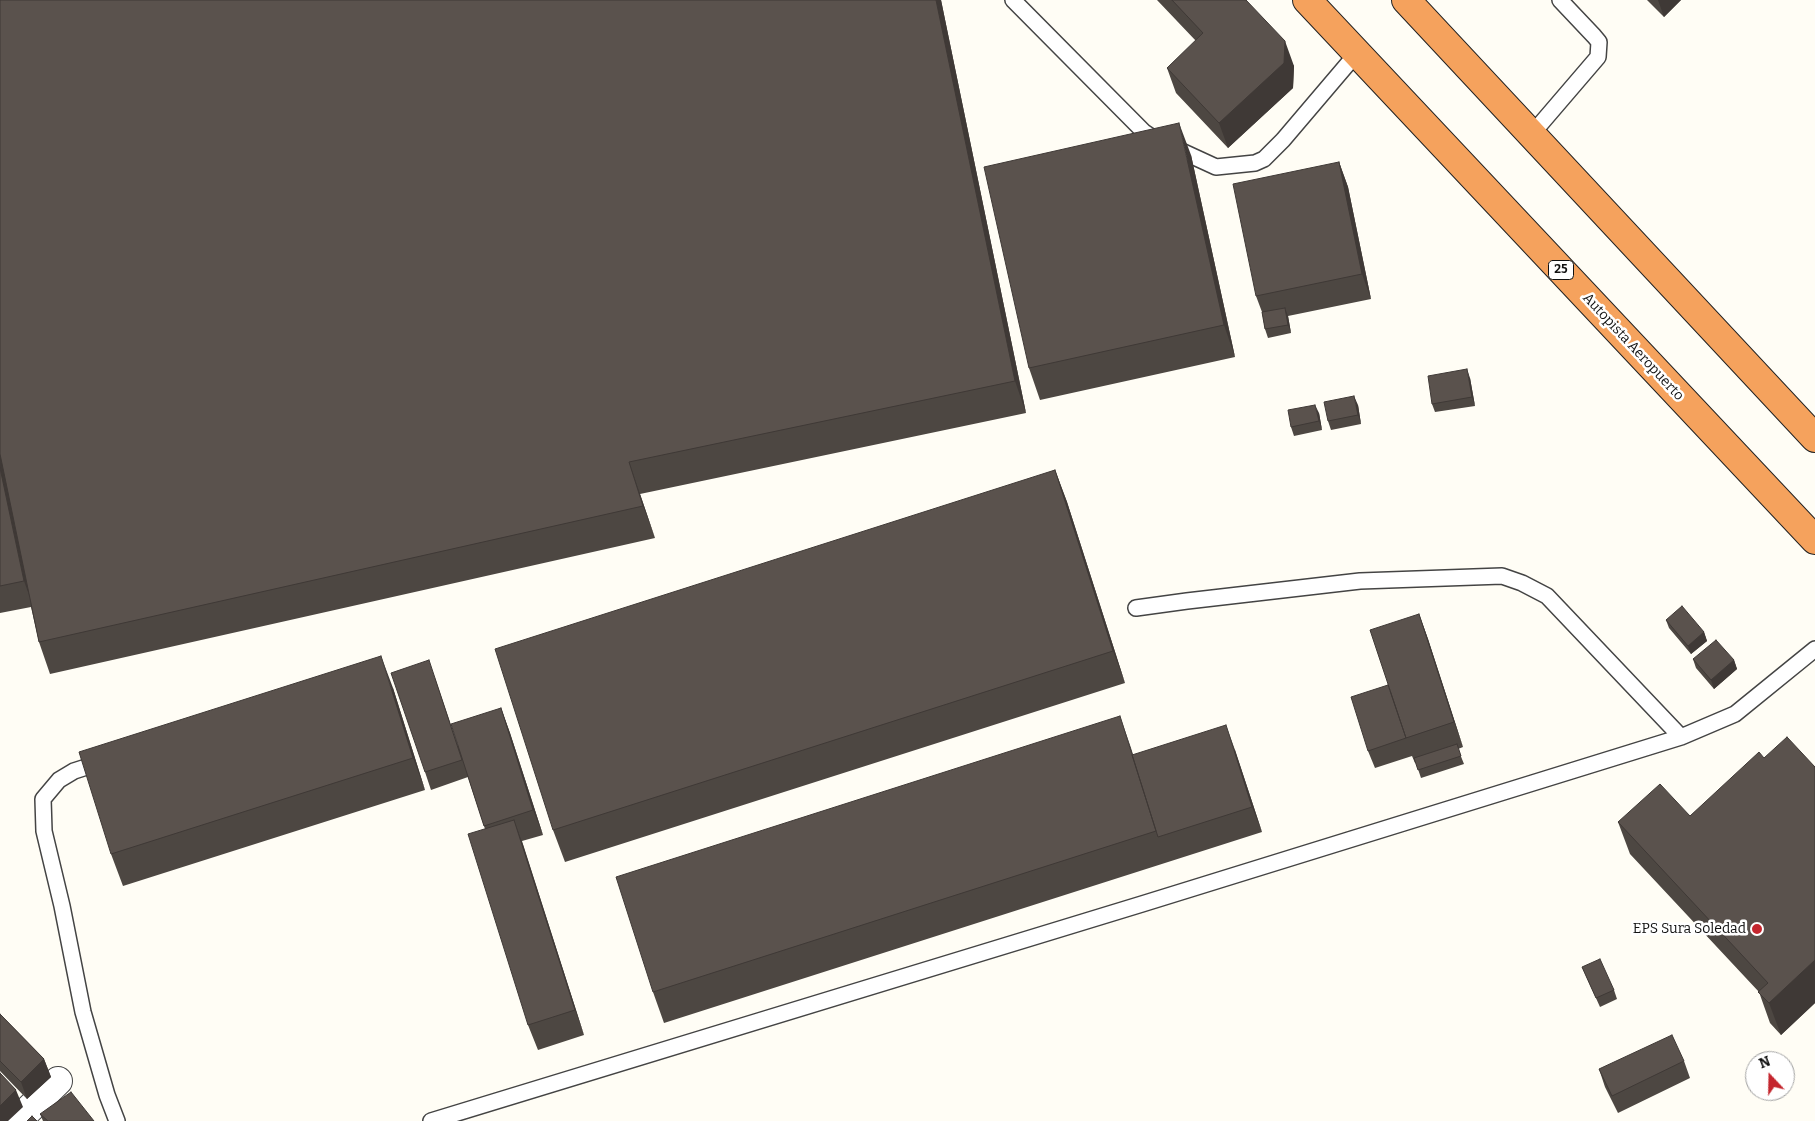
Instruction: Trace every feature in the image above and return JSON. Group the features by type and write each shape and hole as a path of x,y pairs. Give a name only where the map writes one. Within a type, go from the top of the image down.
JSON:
{"highway":[{"name":"Autopista Aeropuerto","path":"1307,0 1815,540"},
{"path":"1406,0 1815,438"}],"street":[{"path":"17,1121 58,1082"}],"lane":[{"path":"1013,0 1144,132 1216,167 1255,163 1264,159 1357,54"},
{"path":"1532,134 1598,57 1598,42 1594,36 1560,0"},
{"path":"1136,608 1360,581 1502,576 1522,583 1547,596 1681,737"},
{"path":"431,1121 1681,737 1735,714 1815,649"},
{"path":"116,757 74,770 60,780 43,799 44,831 62,906 83,1012 107,1095 117,1121"}],"building":[{"path":"0,0 936,0 1015,381 629,462 643,506 39,642 0,454"},
{"path":"1172,0 1246,0 1285,41 1284,63 1219,123 1167,68 1203,33"},
{"path":"1179,123 1224,325 1029,368 984,167"},
{"path":"1339,162 1362,274 1256,296 1233,184"},
{"path":"1285,308 1288,325 1265,329 1262,312"},
{"path":"1467,369 1472,397 1432,404 1428,376"},
{"path":"1354,396 1358,415 1328,421 1324,402"},
{"path":"1315,405 1319,421 1291,427 1288,410"},
{"path":"0,468 24,581 0,586"},
{"path":"1055,470 1113,651 553,830 495,649"},
{"path":"1682,606 1704,632 1688,646 1666,620"},
{"path":"1419,614 1454,722 1406,738 1370,630"},
{"path":"1716,640 1734,660 1711,680 1693,659"},
{"path":"381,656 413,758 111,854 79,752"},
{"path":"429,660 462,760 425,772 391,673"},
{"path":"1388,685 1406,738 1368,751 1351,697"},
{"path":"501,708 533,810 484,826 451,724"},
{"path":"1120,716 1156,831 653,992 616,877"},
{"path":"1226,725 1252,807 1158,837 1132,755"},
{"name":"EPS Sura Soledad","path":"1787,737 1815,767 1815,960 1769,1003 1758,992 1768,983 1618,822 1660,784 1690,816 1759,752 1764,758"},
{"path":"1457,744 1461,756 1418,770 1414,758"},
{"path":"514,820 575,1010 528,1025 468,834"},
{"path":"1600,959 1614,990 1596,998 1582,967"},
{"path":"0,1014 44,1059 21,1082 0,1061"},
{"path":"1672,1035 1684,1061 1612,1096 1599,1069"},
{"path":"0,1073 16,1090 0,1106"},
{"path":"71,1092 94,1121 48,1121 40,1114"},
{"path":"32,1116 37,1121 27,1121"}],"place":[{"name":"EPS Sura Soledad","path":"1757,929"}]}
